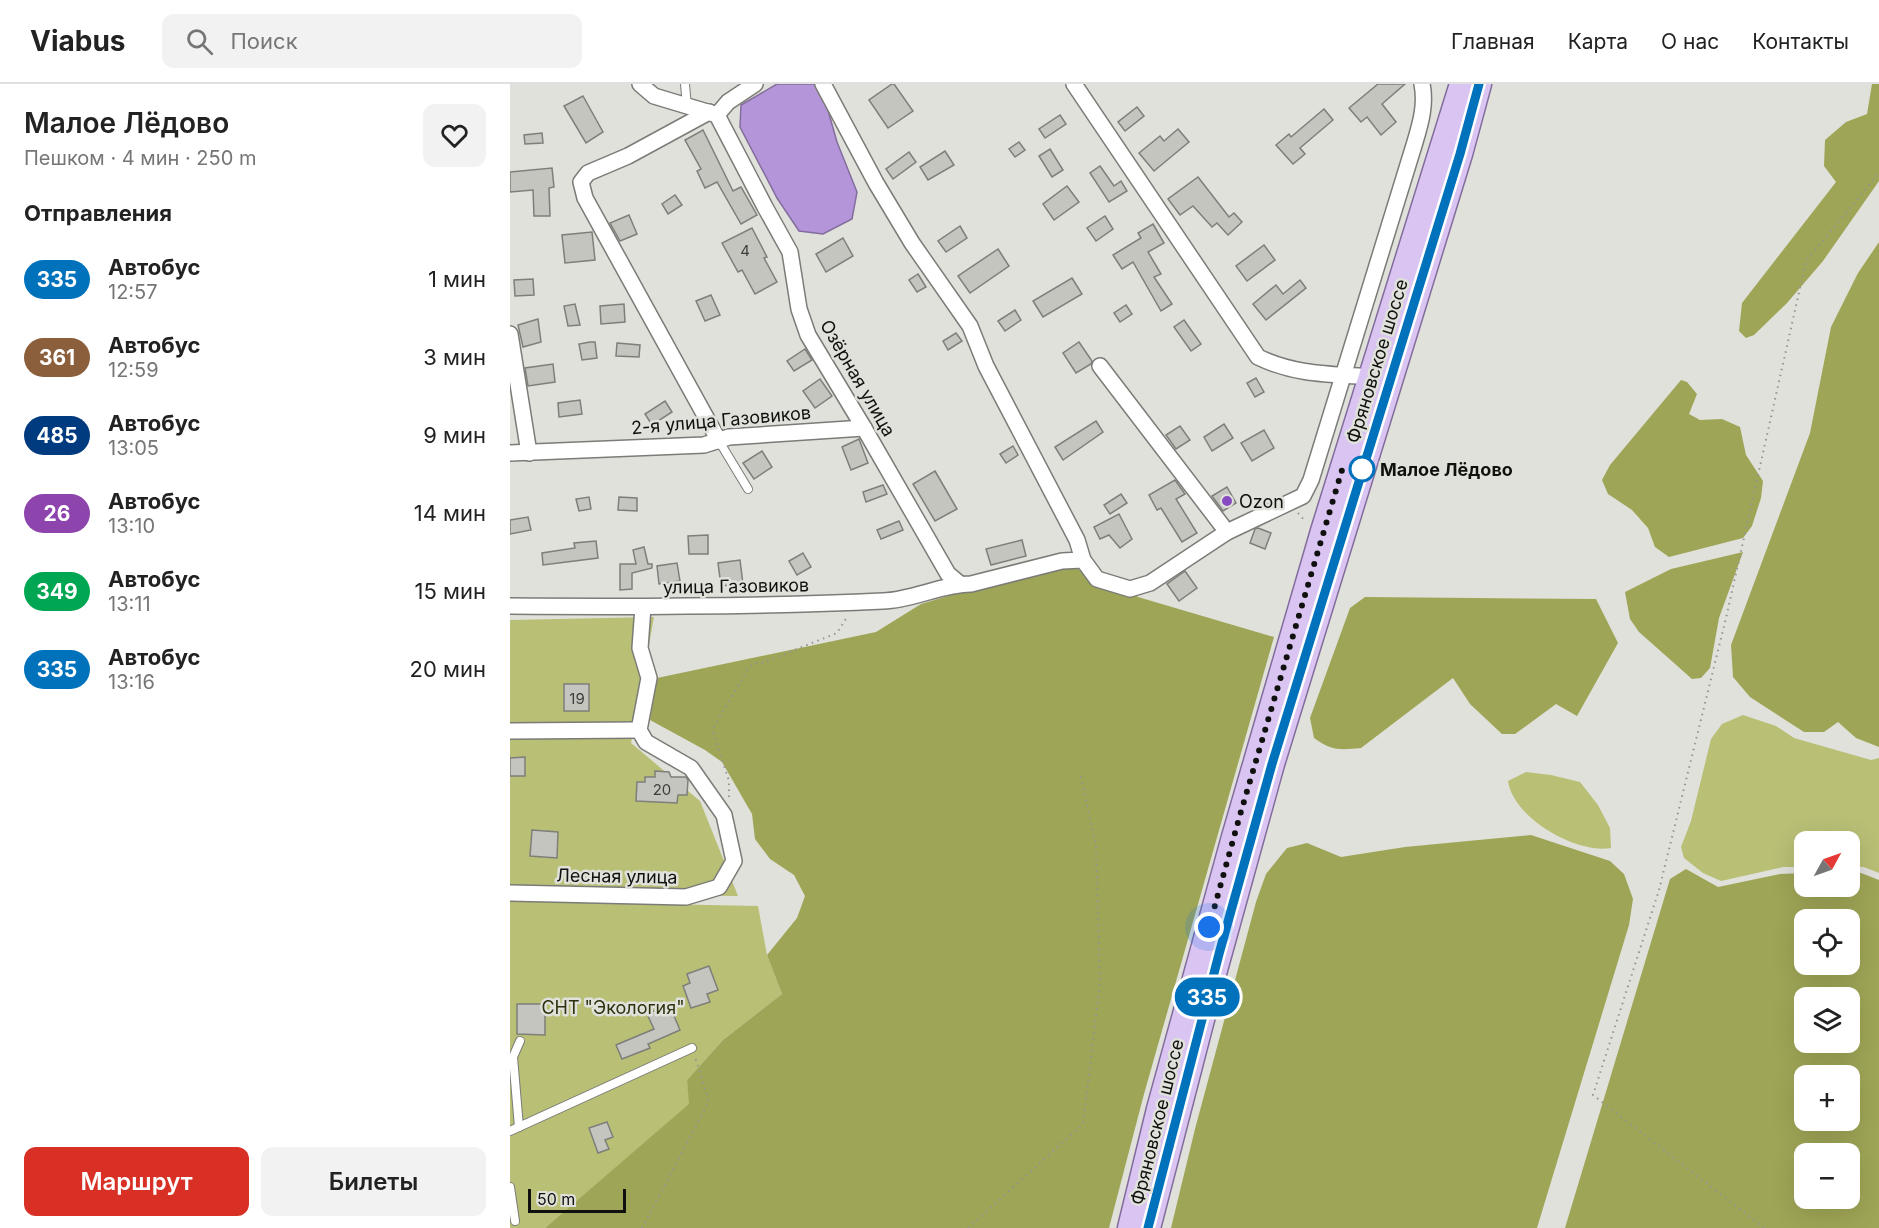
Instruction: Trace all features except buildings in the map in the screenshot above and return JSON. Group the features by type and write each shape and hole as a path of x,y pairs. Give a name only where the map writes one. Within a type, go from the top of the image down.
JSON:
{"main road":[{"name":"Фряновское шоссе","path":"1130,1228 1159,1109 1234,837 1323,531 1462,84"},
{"name":"Фряновское шоссе","path":"1148,1228 1216,965 1272,764 1460,154 1479,84"}],"street":[{"path":"640,84 654,96 713,113"},
{"path":"719,441 585,198 581,182 588,173 628,156 713,113 755,84"},
{"path":"823,84 876,183 912,243 970,326 986,366 1077,540 1083,560 1097,579 1130,589 1150,584 1227,532 1303,496 1311,480 1415,142 1422,118 1423,90"},
{"path":"1074,84 1258,357 1278,367 1296,372 1372,377"},
{"name":"Озёрная улица","path":"713,113 790,252 799,309 808,335 948,574 960,584"},
{"path":"510,334 529,453"},
{"path":"1100,366 1227,532"},
{"name":"2-я улица Газовиков","path":"510,453 704,445 729,437 864,428"},
{"name":"улица Газовиков","path":"510,606 779,606 901,600 1062,561 1083,560"},
{"path":"510,731 639,730 649,678 640,648 643,607"},
{"name":"Лесная улица","path":"510,893 686,897 719,887 734,861 724,815 691,768 646,742 639,730"}],"lane":[{"path":"685,84 687,107"},
{"path":"719,441 748,489"},
{"path":"519,1127 513,1057 520,1041"},
{"path":"510,1131 692,1048"},
{"path":"510,1187 515,1221"}],"path":[{"path":"1764,1228 1593,1095 1659,890 1726,618 1806,261 1879,173"},
{"path":"1288,503 1312,528"},
{"path":"730,806 729,781 713,732 748,669 754,663 762,663 837,633 854,603"},
{"path":"968,1228 1083,1124 1100,983 1096,846 1080,773"},
{"path":"642,1228 709,1101 692,1048"}],"green space":[{"path":"1872,84 1879,84 1879,181 1823,261 1787,303 1754,335 1746,338 1739,331 1742,303 1836,182 1824,166 1825,140 1846,122 1867,114"},
{"path":"1879,242 1879,747 1856,738 1838,722 1824,732 1804,732 1750,697 1733,677 1731,645 1810,433 1831,327 1858,273"},
{"path":"1681,380 1687,382 1697,394 1689,414 1700,420 1722,419 1740,427 1746,455 1763,481 1761,498 1752,526 1743,538 1669,557 1655,547 1648,528 1632,510 1608,494 1602,480 1610,465"},
{"path":"1743,552 1719,618 1710,668 1701,678 1692,679 1639,632 1630,619 1625,592 1671,569"},
{"path":"1070,567 1109,578 1138,597 1274,637 1144,1094 1109,1228 545,1228 689,1104 687,1080 723,1040 782,994 767,955 797,918 805,896 794,875 770,859 755,839 752,814 722,762 650,720 657,678 876,632 921,604 1026,573"},
{"path":"1365,597 1596,599 1618,643 1577,716 1556,704 1515,734 1502,734 1470,704 1453,678 1361,748 1336,749 1314,738 1310,718 1350,608"},
{"path":"654,617 631,743 700,801 738,896 510,894 510,620"},
{"path":"1743,715 1776,726 1794,738 1871,760 1879,758 1879,873 1860,867 1860,831 1794,831 1794,867 1783,867 1721,881 1703,873 1684,858 1681,847 1691,821 1711,739 1722,724"},
{"path":"1526,772 1580,782 1598,805 1610,828 1611,848 1581,845 1564,839 1548,831 1534,820 1521,808 1512,795 1508,781"},
{"path":"1531,835 1610,861 1624,874 1633,899 1629,925 1537,1228 1171,1228 1256,902 1266,874 1287,848 1307,843 1341,857 1405,847"},
{"path":"1686,869 1718,887 1780,874 1794,873 1794,897 1860,897 1860,873 1879,880 1879,1228 1565,1228 1670,879"},
{"name":"СНТ \"Экология\"","path":"510,901 758,906 767,955 782,994 723,1040 687,1080 690,1104 545,1228 510,1228"}],"shaded area":[{"path":"777,84 814,84 823,93 837,142 857,192 852,219 823,234 799,231 777,198 740,127 741,105"}],"bus line":[{"name":"335","path":"1148,1228 1219,954 1272,764 1460,154 1479,84"}],"place":[{"name":"Малое Лёдово","path":"1362,469"},
{"name":"Ozon","path":"1227,501"}],"route":[{"path":"1209,927 1342,470 1362,469"}]}
